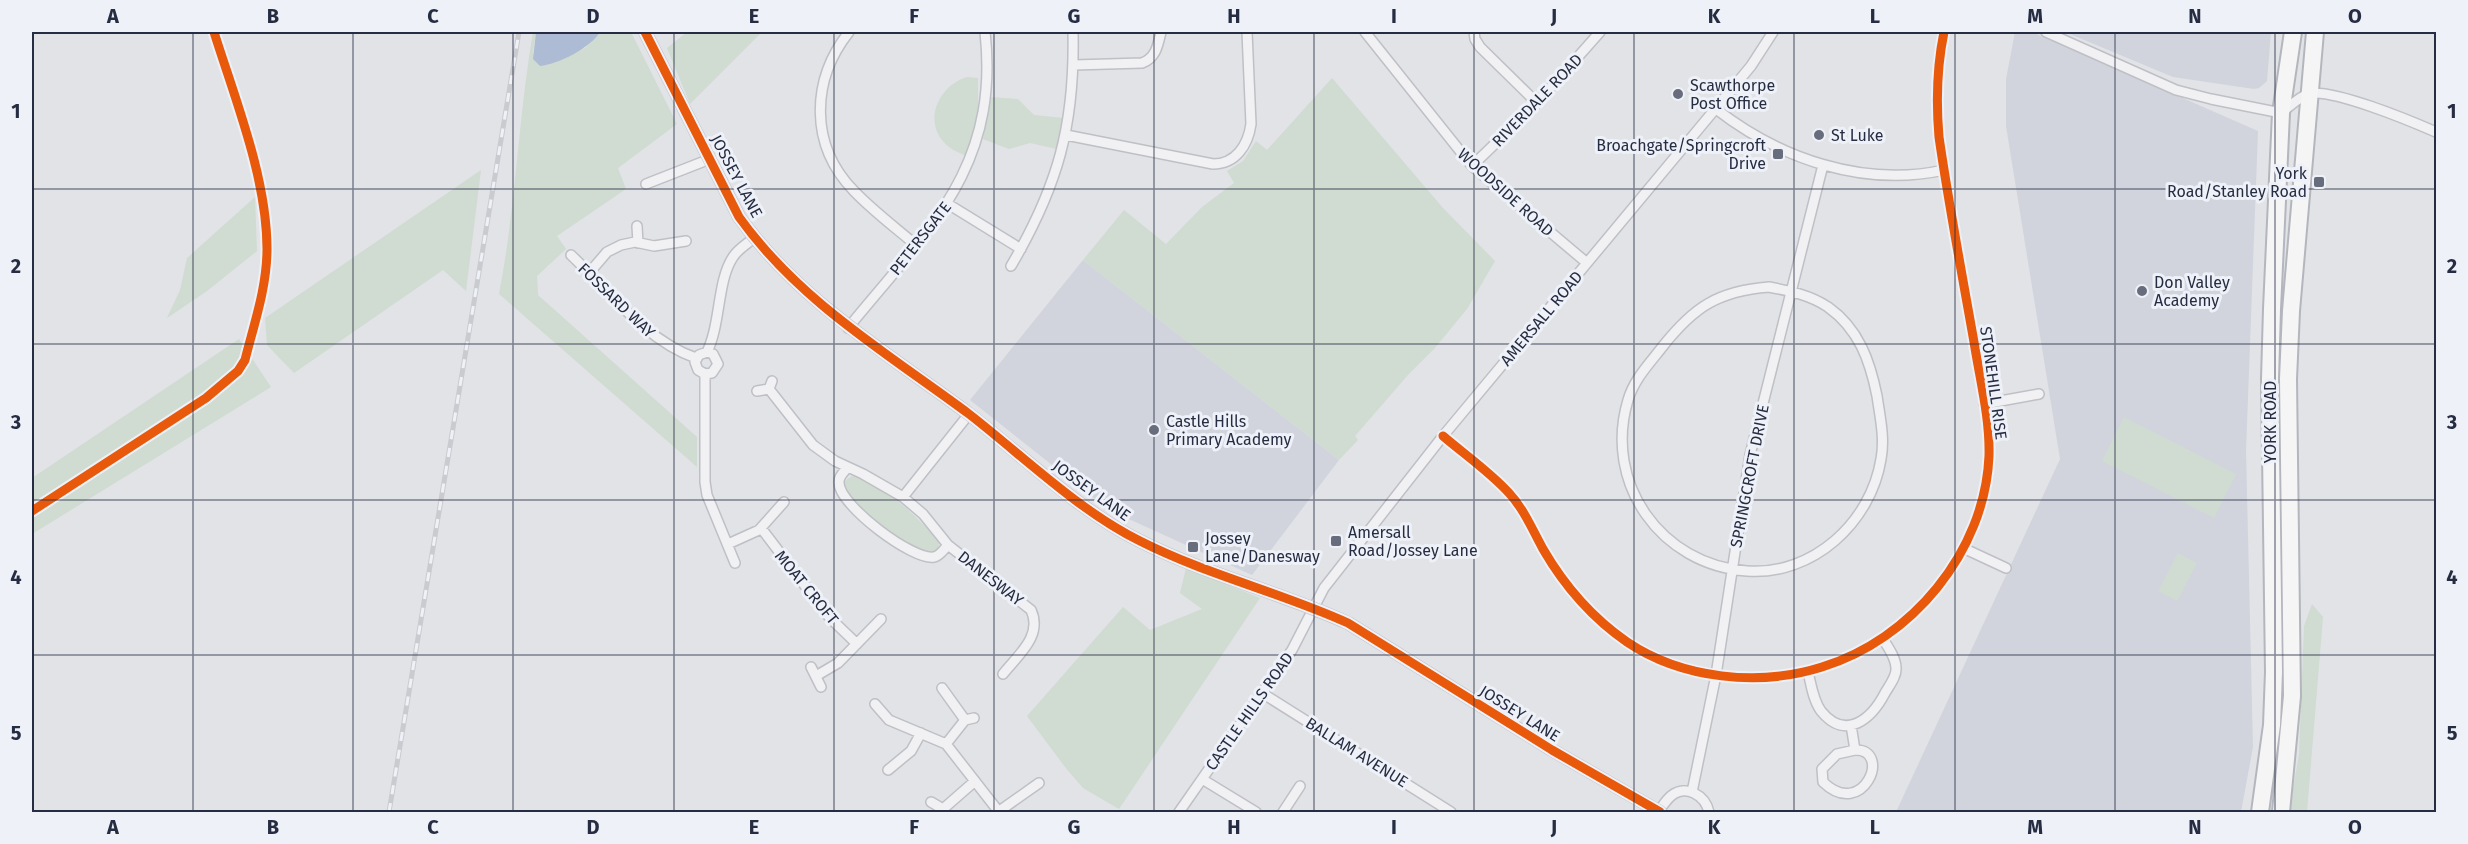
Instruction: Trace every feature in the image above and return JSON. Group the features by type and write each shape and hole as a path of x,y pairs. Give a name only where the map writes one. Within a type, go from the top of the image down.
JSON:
{"highway":[{"name":"YORK ROAD","path":"2260,813 2272,725 2274,672 2270,379 2282,113 2293,32"},
{"name":"YORK ROAD","path":"2281,813 2292,696 2288,379 2291,312 2315,32"}],"street":[{"name":"JOSSEY LANE","path":"645,32 729,200 754,238 785,272 848,328 969,414 1054,483 1139,541 1201,567 1313,607 1348,623 1552,750 1659,812"},
{"path":"849,32 829,62 823,81 820,114 825,143 837,170 854,191 916,246"},
{"name":"PETERSGATE","path":"848,328 948,204 963,177 980,128 987,75 986,32"},
{"path":"1011,266 1041,212 1066,135 1074,65 1073,32"},
{"path":"1074,65 1149,61 1154,54 1161,32"},
{"path":"1066,135 1214,164 1222,164 1233,159 1249,138 1251,124 1246,32"},
{"name":"WOODSIDE ROAD","path":"1365,32 1472,166 1587,263"},
{"path":"1474,32 1475,39 1480,46 1537,103"},
{"name":"RIVERDALE ROAD","path":"1472,166 1537,103 1600,32"},
{"name":"AMERSALL ROAD","path":"1313,607 1324,588 1443,436 1716,109 1751,66 1773,32"},
{"name":"STONEHILL RISE","path":"1443,436 1509,493 1559,576 1587,611 1629,643 1651,655 1693,670 1716,675 1751,678 1808,672 1838,662 1883,639 1911,616 1953,566 1974,523 1986,479 1989,456 1984,404 1944,171 1937,105 1938,68 1944,32"},
{"path":"2046,32 2176,90 2221,102 2282,113 2309,94 2344,98 2436,132"},
{"path":"1716,109 1740,128 1760,138 1842,171 1908,176 1944,171"},
{"path":"646,184 710,159"},
{"name":"SPRINGCROFT DRIVE","path":"1692,792 1716,675 1750,455 1823,165"},
{"path":"948,204 1021,249"},
{"path":"637,226 638,243"},
{"path":"707,352 719,312 726,269 736,252 754,238"},
{"path":"589,273 615,248 627,243 654,246 686,242"},
{"name":"FOSSARD WAY","path":"571,255 656,338 683,354 696,358"},
{"path":"1769,287 1792,291 1828,307 1844,321 1862,346 1873,375 1881,423 1883,443 1879,470 1865,505 1854,522 1831,544 1800,562 1761,571 1732,569 1703,562 1689,555 1661,533 1641,508 1627,475 1623,455 1622,438 1628,400 1644,370 1684,320 1696,310 1732,292 1769,287"},
{"path":"707,352 713,354 718,364 712,373 705,374 696,367 696,358 707,352"},
{"path":"705,374 707,495 735,563"},
{"name":"DANESWAY","path":"757,391 771,385 813,445 848,467 891,488 923,514 948,545 1025,604 1034,618 1034,632 1030,642 1003,674"},
{"path":"1984,404 2039,394"},
{"path":"903,497 969,414"},
{"name":"DANESWAY","path":"848,467 840,478 839,485 852,505 866,520 900,544 930,557 938,555 948,545"},
{"path":"728,544 761,528 784,502"},
{"name":"MOAT CROFT","path":"761,528 829,617 857,644"},
{"path":"1963,548 2006,568"},
{"name":"CASTLE HILLS ROAD","path":"1179,813 1292,650 1313,607"},
{"path":"821,687 813,672 838,663 881,619"},
{"path":"1808,672 1815,699 1822,712 1837,723 1851,725 1863,722 1878,707 1896,672 1895,661 1883,639"},
{"path":"942,688 969,719 946,744"},
{"name":"BALLAM AVENUE","path":"1262,693 1451,813"},
{"path":"875,704 889,720 946,744 998,812 1040,783"},
{"path":"1851,725 1855,750"},
{"path":"888,770 910,751 921,733"},
{"path":"1855,750 1862,750 1869,754 1874,763 1873,770 1864,786 1854,794 1838,794 1823,783 1822,769 1837,754 1855,750"},
{"path":"1202,778 1256,813"},
{"path":"931,802 944,811 975,781"},
{"path":"1283,813 1300,786"},
{"path":"1659,812 1672,795 1692,792 1706,803 1708,813"}],"shaded area":[{"path":"533,32 536,32 533,53 540,66 585,48 600,32 631,32 677,124 618,168 626,189 557,236 566,249 537,276 538,295 697,437 697,467 499,294"},
{"path":"687,32 762,32 690,104 667,48"},
{"name":"Don Valley Academy","path":"2015,32 2032,32 2258,131 2246,451 2253,747 2241,812 1896,812 2060,459 2006,126 2006,79"},
{"path":"2065,32 2271,32 2267,81 2254,89 2173,77"},
{"path":"967,77 978,78 978,116 966,156 951,148 941,138 934,118 941,97 956,82"},
{"path":"1332,78 1443,208 1495,261 1467,309 1355,436 1358,440 1339,460 1083,260 1124,210 1166,244 1202,207 1234,183 1227,171 1243,161 1256,141 1267,150"},
{"path":"991,97 1018,99 1034,115 1063,118 1057,149 1030,143 1009,149 983,139"},
{"path":"481,170 466,291 443,270 294,373 267,345 265,318"},
{"path":"255,197 257,251 207,291 167,318 180,290 187,258"},
{"name":"Castle Hills Primary Academy","path":"1083,260 1339,460 1252,575 1109,510 970,400"},
{"path":"239,339 271,387 32,534 32,478"},
{"path":"2124,417 2236,474 2214,518 2102,461"},
{"path":"852,476 878,488 900,503 939,542 938,552 911,546 867,516 843,487 842,483"},
{"path":"2178,553 2197,563 2177,601 2158,591"},
{"path":"1186,568 1260,598 1119,809 1083,788 1027,716 1123,607 1150,630 1202,609 1180,593"},
{"path":"2312,604 2323,617 2307,812 2289,812 2299,754 2304,626"}],"water":[{"path":"536,32 600,32 589,44 573,54 540,66 533,59"}],"railway":[{"path":"389,812 519,32"}],"cycle path":[{"path":"32,511 206,398 238,371 245,360 265,277 266,222 256,167 214,32"},
{"path":"645,32 739,217 763,247 789,275 846,324 969,414 1073,499 1117,529 1165,553 1348,623 1552,750 1660,812"},
{"path":"1443,436 1502,485 1514,499 1551,563 1590,612 1627,642 1649,655 1672,664 1722,676 1747,678 1798,673 1822,667 1855,654 1885,636 1913,614 1958,558 1974,526 1984,492 1989,456 1984,399 1939,137 1938,84 1944,32"}],"place":[{"name":"Scawthorpe Post Office","path":"1678,94"},
{"name":"St Luke","path":"1819,135"},
{"name":"Broachgate/Springcroft Drive","path":"1778,154"},
{"name":"York Road/Stanley Road","path":"2319,182"},
{"name":"Don Valley Academy","path":"2142,291"},
{"name":"Castle Hills Primary Academy","path":"1154,430"},
{"name":"Amersall Road/Jossey Lane","path":"1336,541"},
{"name":"Jossey Lane/Danesway","path":"1193,547"}]}
